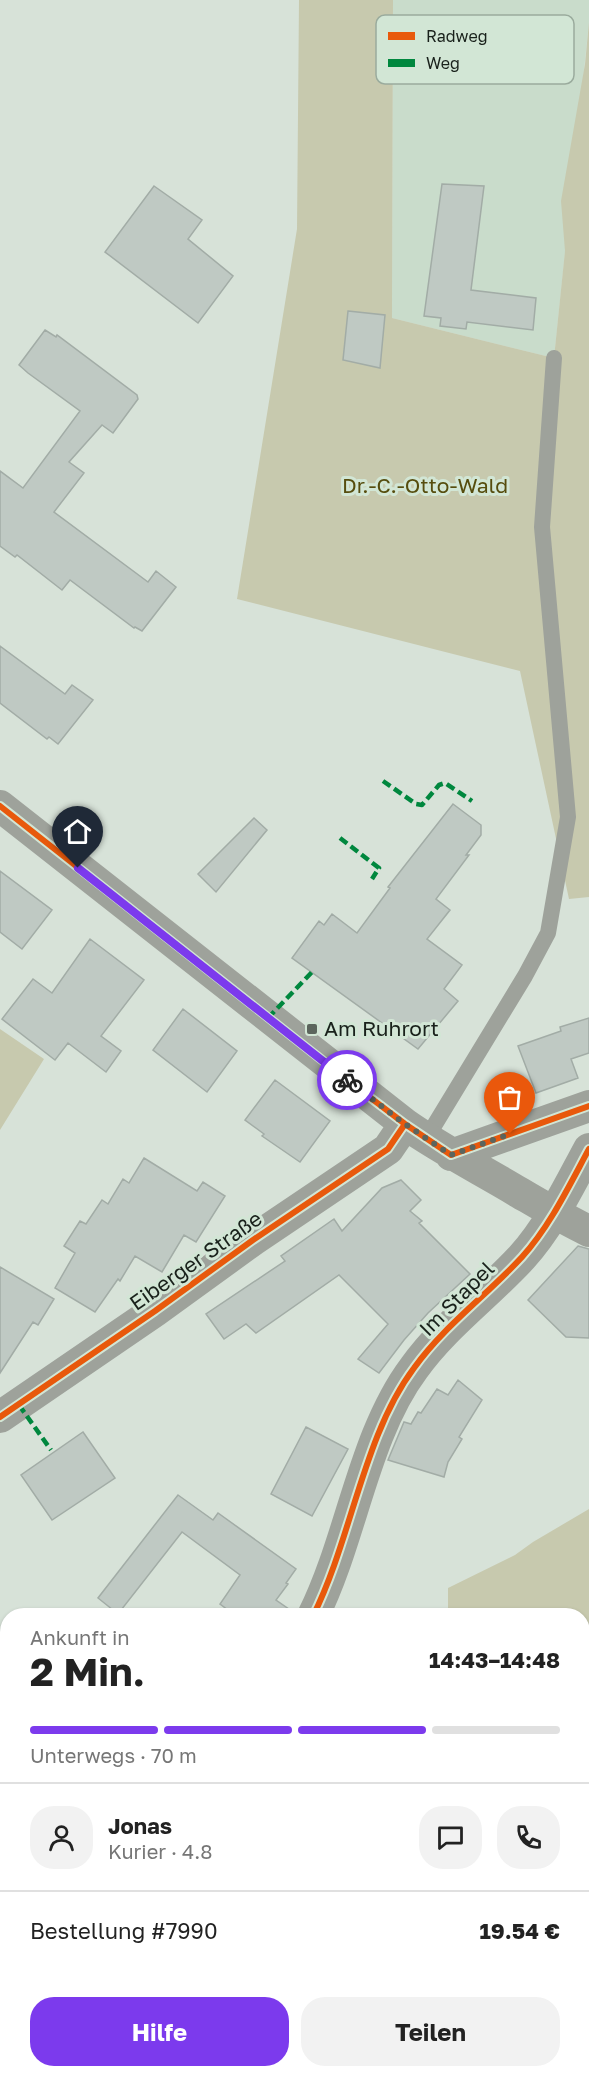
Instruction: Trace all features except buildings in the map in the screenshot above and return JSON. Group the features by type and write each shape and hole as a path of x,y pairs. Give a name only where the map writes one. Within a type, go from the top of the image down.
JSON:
{"street":[{"path":"0,806 427,1139 554,1214 589,1231"},
{"path":"427,1139 589,1106"},
{"name":"Eiberger Straße","path":"0,1418 253,1240 388,1149 427,1139"},
{"name":"Im Stapel","path":"318,1608 327,1588 378,1436 413,1368 523,1256 554,1214 589,1149"}],"lane":[{"path":"427,1139 520,985 548,933 568,817 542,527 554,358"}],"shaded area":[{"path":"393,0 589,0 589,22 554,358 392,318 393,84 574,84 574,15 393,15"}],"green space":[{"name":"Dr.-C.-Otto-Wald","path":"299,0 393,0 393,15 376,15 376,84 393,84 392,318 554,358 565,251 561,201 585,64 589,22 589,897 569,899 520,671 237,599 297,229"},
{"path":"0,1029 44,1059 0,1130"},
{"path":"589,1509 589,1608 448,1608 448,1588 515,1555"}],"marked path":[{"path":"383,781 416,804 422,805 439,785 445,783 472,801"},
{"path":"340,838 379,868 372,879"},
{"path":"268,1018 312,972"},
{"path":"19,1405 51,1450"}],"cycle path":[{"path":"0,806 355,1086 451,1155 589,1106"},
{"path":"0,1417 155,1311 253,1240 388,1149 405,1124"},
{"path":"316,1608 338,1554 382,1424 397,1395 414,1368 439,1338 509,1271 532,1245 558,1205 589,1149"}],"way so far":[{"path":"347,1080 451,1155 510,1134"}],"place":[{"name":"Am Ruhrort","path":"312,1029"}],"route":[{"path":"78,868 347,1080"}]}
